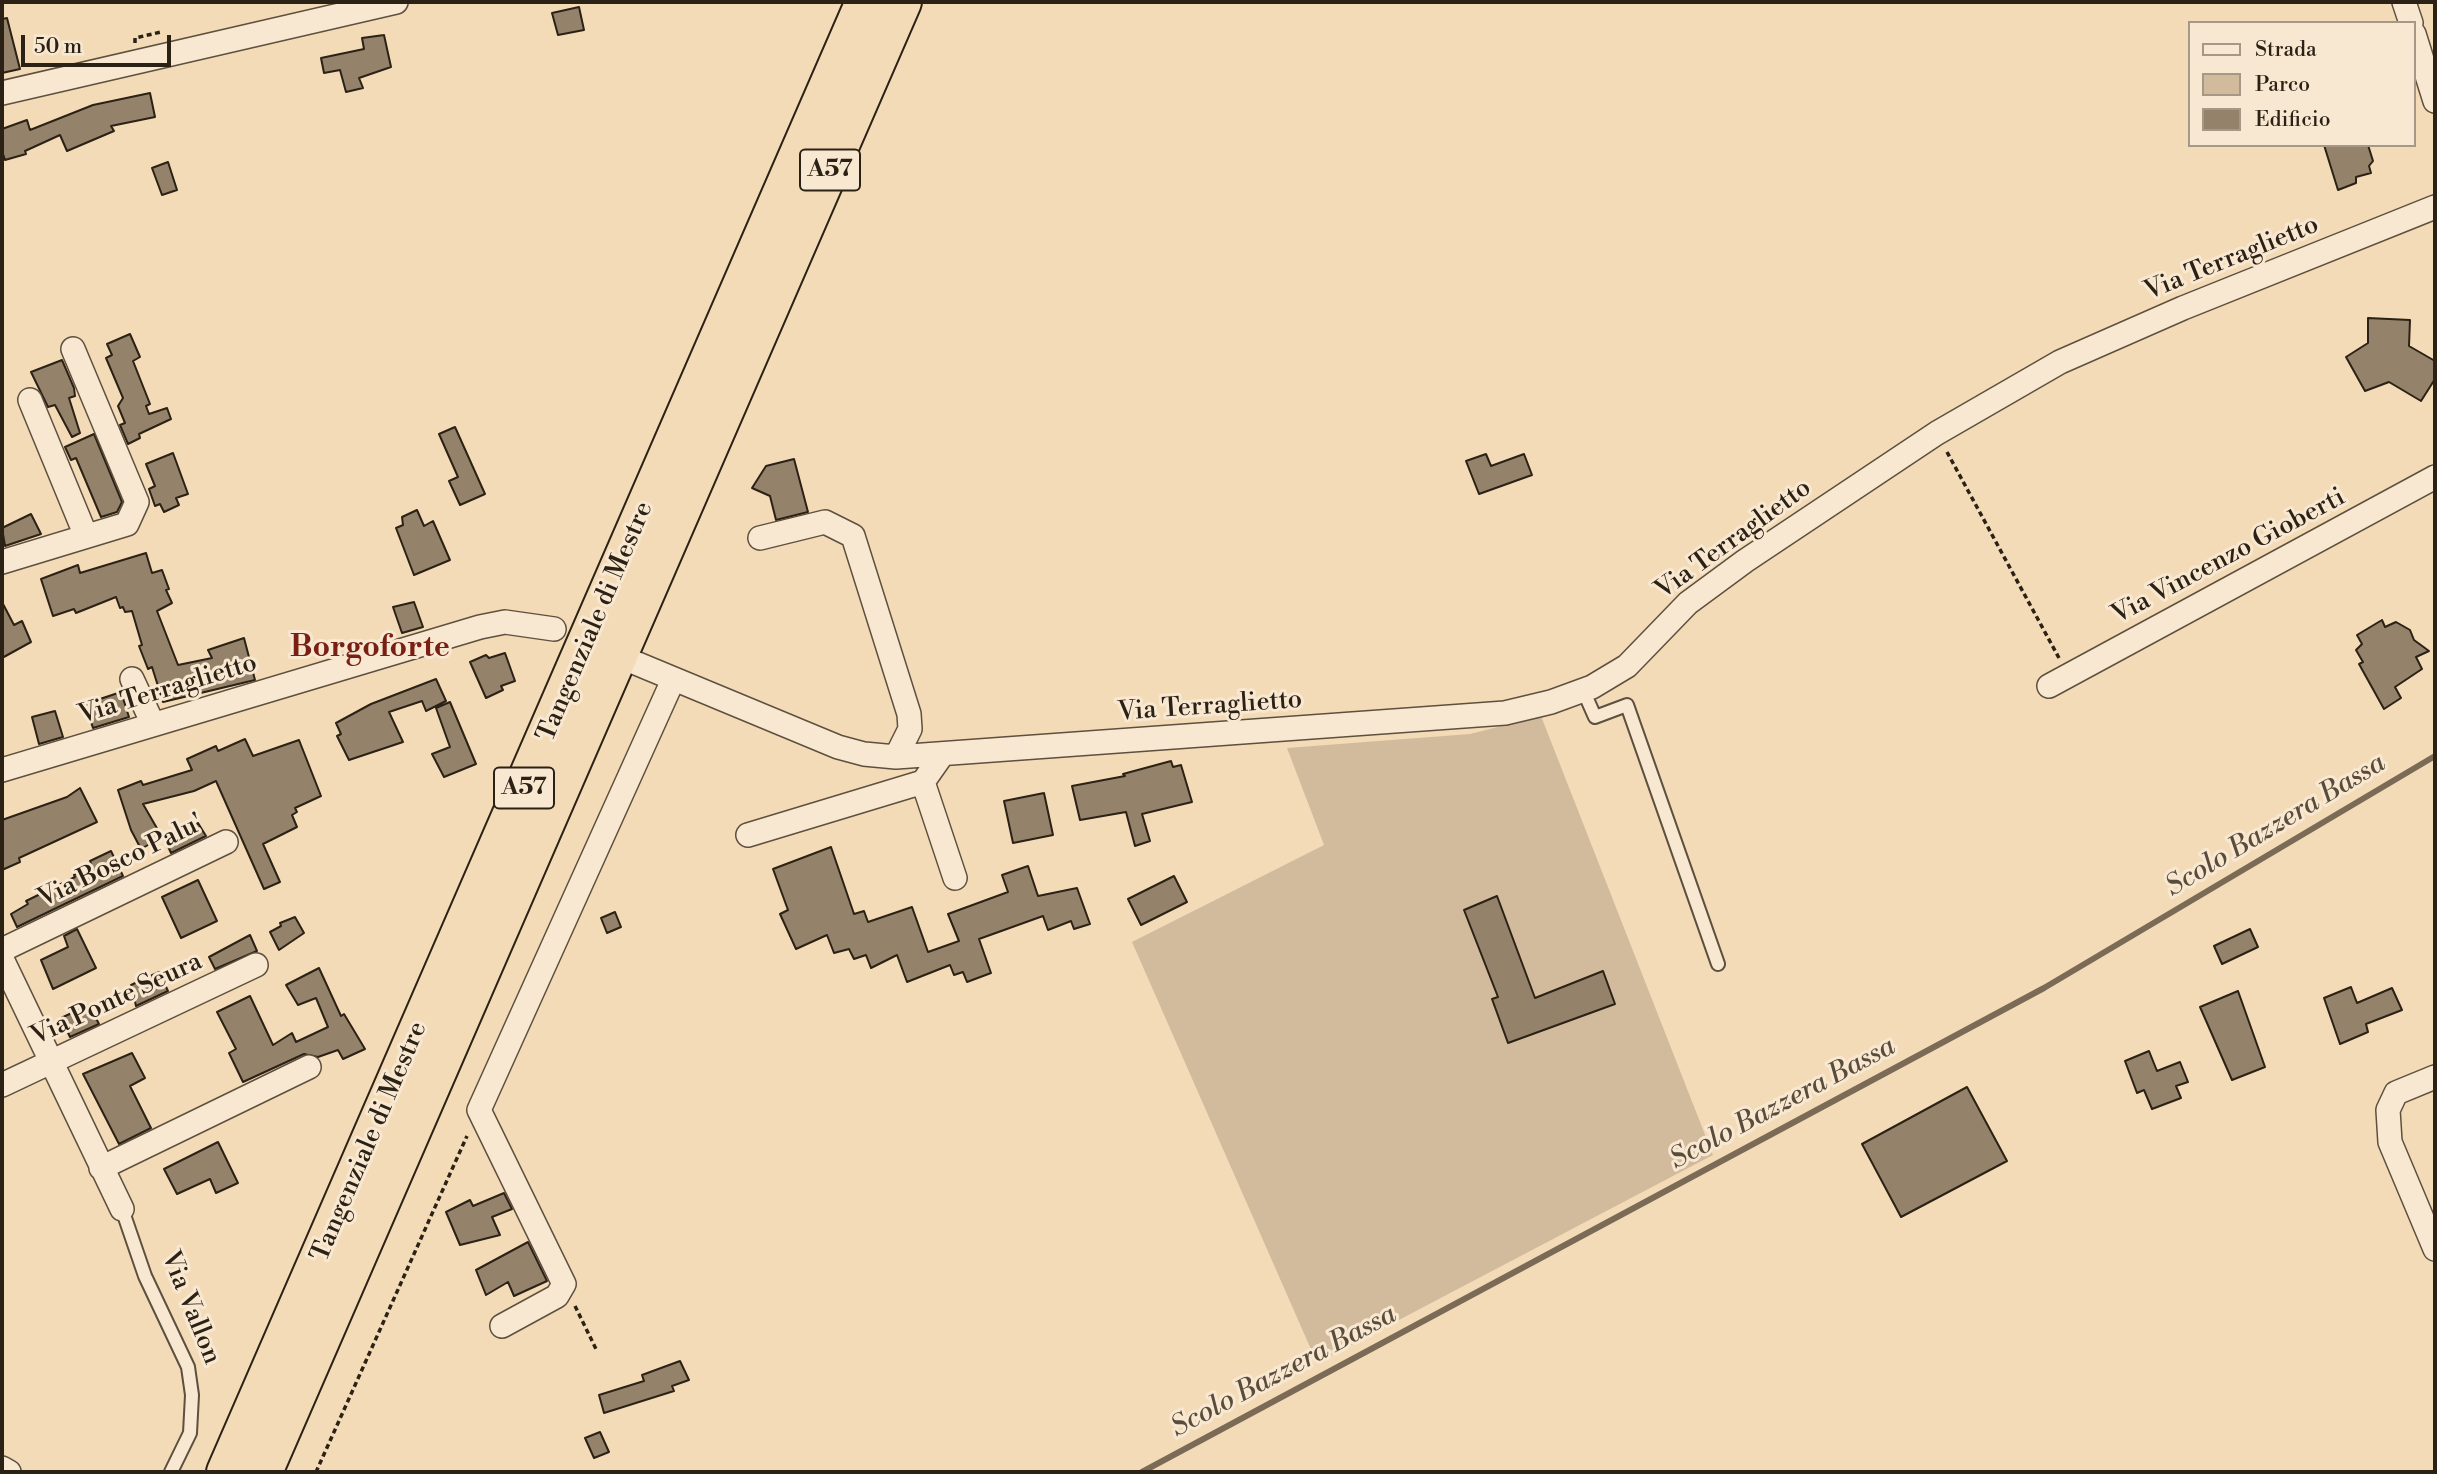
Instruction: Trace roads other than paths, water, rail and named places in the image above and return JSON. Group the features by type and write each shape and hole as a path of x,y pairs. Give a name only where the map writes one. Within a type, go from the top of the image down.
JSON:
{"highway":[{"name":"Tangenziale di Mestre","path":"226,1472 865,2"},
{"name":"A57","path":"895,18 911,2"},
{"name":"Tangenziale di Mestre","path":"263,1472 895,18"}],"street":[{"path":"2,93 396,2"},
{"path":"2404,2 2410,21"},
{"path":"2416,40 2435,101"},
{"name":"Via Terraglietto","path":"638,664 838,747 864,754 897,757 1505,713 1551,702 1583,690 1627,666 1688,603 1745,561 1937,433 2060,362 2183,308 2435,207"},
{"path":"2,562 127,524 137,502 73,349"},
{"path":"30,400 86,536"},
{"name":"Via Vincenzo Gioberti","path":"2059,680 2435,477"},
{"path":"760,538 825,522 853,536 909,714 910,729 897,757"},
{"name":"Via Terraglietto","path":"2,770 480,627 505,622 554,629"},
{"path":"132,679 153,724"},
{"path":"502,1326 557,1296 564,1284 479,1110 673,680"},
{"path":"748,835 923,782 942,755"},
{"path":"923,782 955,878"},
{"name":"Via Bosco Palu'","path":"2,950 226,842"},
{"name":"Via Vallon","path":"2,959 122,1209"},
{"name":"Via Ponte Seura","path":"2,1085 256,965"},
{"path":"101,1168 309,1067"},
{"path":"2435,1077 2396,1093 2388,1110 2390,1142 2435,1249"},
{"path":"2,1468 9,1472"}],"lane":[{"path":"1583,690 1595,717 1627,705 1718,964"},
{"name":"Via Vallon","path":"122,1209 145,1276 188,1367 192,1395 190,1433 171,1472"}],"waterway":[{"name":"Scolo Bazzera Bassa","path":"1142,1472 2044,988 2435,756"}],"district":[{"name":"Borgoforte","path":"370,649"}]}
